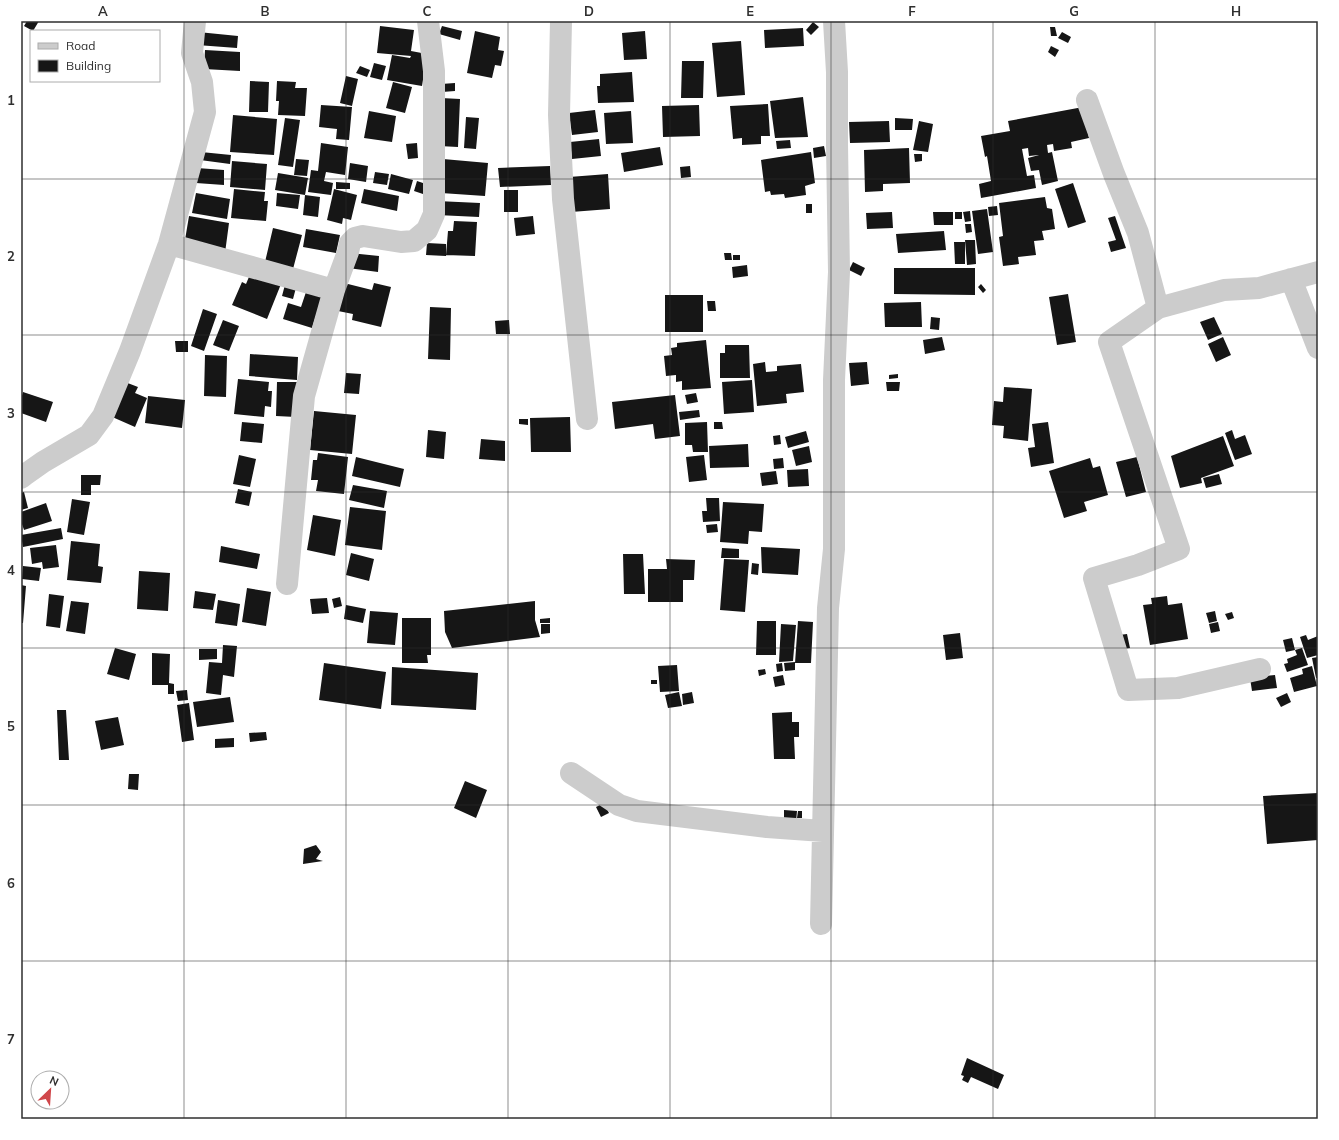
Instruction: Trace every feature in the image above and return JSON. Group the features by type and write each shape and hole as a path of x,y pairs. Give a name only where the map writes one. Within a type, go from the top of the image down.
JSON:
{"street":[{"path":"21,478 44,462 90,435 103,416 130,351 169,244 205,112 202,82 192,53 195,21"},
{"path":"287,584 304,396 334,290 348,252 350,242 355,238 363,236 401,242 414,241 427,230 434,214 434,71 428,21"},
{"path":"561,21 559,115 563,198 587,419"},
{"path":"821,924 828,608 834,549 834,380 839,272 837,72 834,21"},
{"path":"1087,100 1114,174 1138,233 1158,308"},
{"path":"169,244 334,290"},
{"path":"1260,669 1178,688 1128,690 1094,578 1138,565 1179,549 1109,342 1158,308 1224,290 1259,288 1318,272"},
{"path":"1291,279 1318,348"},
{"path":"571,773 619,805 637,811 767,827 823,831"}],"building":[{"path":"27,21 39,21 34,30 24,26"},
{"path":"813,22 819,27 811,35 806,30"},
{"path":"380,26 414,30 411,51 427,54 422,86 387,80 392,55 410,58 411,56 377,53"},
{"path":"442,26 462,31 460,40 439,34"},
{"path":"1050,27 1055,27 1057,36 1051,36"},
{"path":"803,28 804,46 765,48 764,30"},
{"path":"475,31 500,37 498,50 504,51 501,66 495,65 492,78 467,73"},
{"path":"645,31 647,59 624,60 622,33"},
{"path":"198,32 238,36 237,48 197,45"},
{"path":"1062,32 1071,37 1068,43 1058,38"},
{"path":"741,41 745,95 717,97 712,43"},
{"path":"1051,46 1059,50 1055,57 1048,52"},
{"path":"205,50 240,52 240,71 204,69"},
{"path":"682,61 704,61 703,98 681,98"},
{"path":"374,63 386,66 382,80 370,77"},
{"path":"360,66 370,70 367,77 356,73"},
{"path":"632,72 634,102 598,103 597,86 600,86 600,74"},
{"path":"346,76 358,79 352,106 340,103"},
{"path":"250,81 269,82 268,112 249,112"},
{"path":"277,81 296,82 295,88 307,88 305,116 278,115 279,101 276,101"},
{"path":"393,82 412,87 405,113 386,108"},
{"path":"455,83 455,91 442,92 441,84"},
{"path":"803,97 808,137 775,138 770,101"},
{"path":"441,98 460,99 458,147 439,146"},
{"path":"768,104 770,136 761,136 761,144 742,145 742,138 733,139 730,106"},
{"path":"321,105 352,107 349,140 336,139 337,129 319,127"},
{"path":"699,105 700,136 663,137 662,106"},
{"path":"1083,107 1089,138 1071,142 1072,148 1054,151 1053,144 1047,145 1048,153 1052,152 1058,181 1042,185 1039,170 1031,171 1028,158 1039,155 1029,156 1028,148 1022,149 1027,176 1034,175 1036,188 981,198 979,184 991,181 987,156 985,157 981,136 1010,131 1008,121"},
{"path":"595,110 598,132 572,135 569,113"},
{"path":"369,111 396,116 392,142 364,138"},
{"path":"631,111 633,143 606,144 604,113"},
{"path":"233,115 277,119 274,155 230,152"},
{"path":"466,117 479,118 476,149 464,148"},
{"path":"285,118 300,120 293,167 278,165"},
{"path":"895,118 913,119 912,130 895,130"},
{"path":"889,121 890,142 850,143 849,122"},
{"path":"919,121 933,124 928,152 913,150"},
{"path":"599,139 601,156 572,159 570,142"},
{"path":"790,140 791,148 777,149 776,141"},
{"path":"321,143 348,147 345,175 326,172 324,181 333,183 331,195 308,192 311,170 318,171"},
{"path":"417,143 418,158 408,159 406,144"},
{"path":"824,146 826,156 814,158 813,148"},
{"path":"660,147 663,165 624,172 621,153"},
{"path":"909,148 910,183 883,184 883,191 865,192 864,150"},
{"path":"201,152 231,155 230,164 200,160"},
{"path":"811,152 815,183 805,186 806,195 785,198 784,194 771,195 770,191 765,192 761,160"},
{"path":"914,154 922,154 922,161 915,162"},
{"path":"296,159 309,160 307,176 294,175"},
{"path":"443,159 488,163 485,196 441,193"},
{"path":"232,161 267,164 265,190 230,187"},
{"path":"350,163 368,166 366,182 348,179"},
{"path":"550,166 551,185 500,187 498,168"},
{"path":"690,166 691,177 681,178 680,167"},
{"path":"197,168 224,170 224,185 196,183"},
{"path":"375,172 389,174 387,185 373,183"},
{"path":"278,173 308,178 305,195 275,190"},
{"path":"391,174 413,180 409,194 388,189"},
{"path":"608,174 610,209 571,212 569,177"},
{"path":"417,181 426,184 423,194 414,191"},
{"path":"336,182 350,183 350,189 336,189"},
{"path":"1073,183 1086,222 1068,228 1055,189"},
{"path":"234,189 265,192 264,201 268,201 266,221 231,218"},
{"path":"334,189 357,195 351,220 343,218 342,224 327,220"},
{"path":"364,189 399,196 397,211 361,203"},
{"path":"504,190 518,190 518,212 504,212"},
{"path":"196,193 230,199 227,219 192,213"},
{"path":"277,193 300,195 298,209 276,206"},
{"path":"305,195 320,197 318,217 303,215"},
{"path":"1045,197 1047,208 1052,209 1055,229 1042,231 1044,240 1034,241 1036,255 1018,257 1019,264 1003,266 999,237 1003,236 999,203"},
{"path":"437,201 480,203 479,217 437,215"},
{"path":"806,204 812,204 812,213 806,213"},
{"path":"997,206 998,215 989,216 988,207"},
{"path":"987,209 993,252 978,254 972,211"},
{"path":"970,211 971,221 965,222 963,212"},
{"path":"892,212 893,228 867,229 866,213"},
{"path":"933,212 953,212 953,225 934,225"},
{"path":"955,212 962,212 962,219 955,219"},
{"path":"189,216 229,223 225,253 184,246"},
{"path":"533,216 535,234 516,236 514,218"},
{"path":"1115,216 1126,248 1111,252 1108,242 1116,240 1108,218"},
{"path":"454,221 477,222 475,256 446,255 448,231 453,231"},
{"path":"965,224 971,224 972,232 966,233"},
{"path":"273,228 302,235 293,269 265,262"},
{"path":"306,229 340,235 336,253 303,247"},
{"path":"944,231 946,250 898,253 896,234"},
{"path":"965,240 975,240 976,264 967,265"},
{"path":"954,242 965,242 965,264 955,264"},
{"path":"427,243 446,244 446,256 426,255"},
{"path":"350,253 379,256 378,272 348,268"},
{"path":"724,253 731,253 732,260 725,260"},
{"path":"733,255 740,255 740,260 733,260"},
{"path":"853,262 865,268 861,276 849,270"},
{"path":"747,265 748,276 733,278 732,267"},
{"path":"894,268 975,268 975,295 894,294"},
{"path":"251,272 281,284 267,319 232,305 242,282 246,284"},
{"path":"286,281 297,284 293,299 282,296"},
{"path":"344,283 372,290 374,283 391,287 381,327 352,320 353,314 338,311"},
{"path":"981,284 986,290 983,293 978,287"},
{"path":"306,292 322,297 312,328 283,319 288,303 301,307"},
{"path":"1068,294 1076,342 1057,345 1049,297"},
{"path":"665,295 703,295 703,332 665,332"},
{"path":"707,301 715,301 716,311 708,311"},
{"path":"921,302 922,327 885,327 884,303"},
{"path":"430,307 451,308 450,360 428,359"},
{"path":"203,309 217,314 204,351 191,346"},
{"path":"931,317 940,318 939,330 930,329"},
{"path":"1214,317 1222,334 1208,340 1200,322"},
{"path":"223,320 239,326 229,351 213,345"},
{"path":"509,320 510,334 496,334 495,321"},
{"path":"942,337 945,350 925,354 923,340"},
{"path":"1223,337 1231,355 1216,362 1208,344"},
{"path":"706,340 711,388 682,390 682,381 676,382 676,375 666,376 664,356 672,355 671,348 677,347 677,343"},
{"path":"175,341 188,341 188,352 176,352"},
{"path":"725,345 749,345 750,378 720,378 720,353 725,353"},
{"path":"250,354 298,357 297,380 249,376"},
{"path":"205,355 227,356 226,397 204,396"},
{"path":"765,362 766,372 777,371 777,366 801,364 804,392 786,394 787,403 757,406 753,364"},
{"path":"867,362 869,384 851,386 849,363"},
{"path":"346,373 361,374 359,394 344,393"},
{"path":"898,374 898,378 889,379 889,375"},
{"path":"238,379 269,382 268,391 272,391 271,407 265,406 264,417 234,414"},
{"path":"752,380 754,412 724,414 722,382"},
{"path":"125,382 138,387 135,393 147,398 135,427 110,416"},
{"path":"277,382 297,382 296,417 276,416"},
{"path":"886,382 900,382 899,391 887,391"},
{"path":"1004,387 1032,389 1028,441 1003,438 1004,426 992,425 994,401 1003,402"},
{"path":"23,392 53,402 46,422 21,413 21,399"},
{"path":"696,393 698,402 687,404 685,395"},
{"path":"675,395 680,436 655,439 653,424 615,429 612,402"},
{"path":"148,396 185,400 182,428 145,423"},
{"path":"699,410 700,417 680,420 679,412"},
{"path":"314,411 356,415 352,454 310,450"},
{"path":"570,417 571,452 531,452 530,418"},
{"path":"519,419 528,419 528,425 519,424"},
{"path":"242,422 264,424 262,443 240,441"},
{"path":"707,422 708,452 693,452 692,445 685,445 685,423"},
{"path":"714,422 722,422 723,429 714,429"},
{"path":"1048,422 1054,463 1031,467 1028,448 1035,447 1032,424"},
{"path":"428,430 446,432 444,459 426,457"},
{"path":"1232,430 1235,439 1245,435 1252,454 1235,460 1225,433"},
{"path":"806,431 809,442 788,448 785,437"},
{"path":"780,435 781,444 774,445 773,436"},
{"path":"1223,436 1234,466 1201,478 1202,483 1180,488 1171,456"},
{"path":"481,439 505,441 505,461 479,459"},
{"path":"748,444 749,467 710,468 709,446"},
{"path":"809,446 812,462 796,466 792,450"},
{"path":"318,453 348,457 344,494 316,491 318,480 311,480 313,460 317,460"},
{"path":"239,455 256,459 250,487 233,484"},
{"path":"704,455 707,480 689,482 686,457"},
{"path":"356,457 404,469 400,487 352,476"},
{"path":"1137,457 1146,492 1126,497 1116,462"},
{"path":"783,458 784,468 774,469 773,459"},
{"path":"1090,458 1093,468 1100,466 1108,495 1084,502 1087,511 1064,518 1049,471"},
{"path":"808,469 809,486 788,487 787,470"},
{"path":"776,471 778,484 762,486 760,473"},
{"path":"1219,474 1222,484 1206,488 1203,478"},
{"path":"81,475 101,475 100,485 91,485 91,495 81,495"},
{"path":"353,485 387,491 384,508 349,500"},
{"path":"238,489 252,492 249,506 235,503"},
{"path":"24,492 28,508 21,510 21,493"},
{"path":"706,498 719,498 720,521 703,522 702,511 707,511"},
{"path":"72,499 90,502 84,535 67,532"},
{"path":"723,502 764,504 762,532 749,531 748,544 720,542"},
{"path":"46,503 52,521 24,530 21,521 21,512"},
{"path":"350,507 386,511 382,550 345,545"},
{"path":"313,515 341,520 335,556 307,550"},
{"path":"717,524 718,532 707,533 706,525"},
{"path":"61,528 63,539 23,547 21,535"},
{"path":"71,541 100,544 98,566 103,567 101,583 67,580"},
{"path":"56,545 59,567 43,569 42,562 32,564 30,548"},
{"path":"221,546 260,554 257,569 219,562"},
{"path":"761,547 800,549 798,575 762,573"},
{"path":"722,548 739,549 739,558 721,558"},
{"path":"351,553 374,559 369,581 346,575"},
{"path":"623,554 643,554 645,594 624,594"},
{"path":"666,559 695,560 694,580 683,580 683,602 648,602 648,569 667,569"},
{"path":"724,559 749,560 745,612 720,610"},
{"path":"752,563 759,564 758,575 751,574"},
{"path":"23,566 41,568 39,581 22,579"},
{"path":"139,571 170,573 168,611 137,609"},
{"path":"21,585 26,586 23,623 21,623"},
{"path":"247,588 271,592 266,626 242,622"},
{"path":"195,591 216,594 213,610 193,608"},
{"path":"49,594 64,596 60,628 46,626"},
{"path":"1167,596 1168,605 1182,603 1188,639 1150,645 1143,605 1152,604 1151,598"},
{"path":"340,597 342,606 334,608 332,599"},
{"path":"327,598 329,613 312,614 310,599"},
{"path":"218,600 240,604 237,626 215,623"},
{"path":"71,601 89,603 85,634 66,631"},
{"path":"535,601 535,620 540,637 452,648 445,632 444,611"},
{"path":"346,605 366,609 363,623 344,619"},
{"path":"370,611 398,613 395,645 367,643"},
{"path":"1215,611 1217,621 1209,623 1206,613"},
{"path":"1232,612 1234,618 1228,620 1225,614"},
{"path":"402,618 431,618 431,655 427,655 428,663 402,663"},
{"path":"550,618 550,623 540,623 540,619"},
{"path":"757,621 776,621 776,655 756,655"},
{"path":"798,621 813,622 811,663 795,663"},
{"path":"1218,622 1220,631 1211,633 1209,624"},
{"path":"541,624 550,624 550,633 541,634"},
{"path":"781,624 796,625 793,661 779,662"},
{"path":"960,633 963,658 946,660 943,635"},
{"path":"1127,634 1130,648 1122,649 1119,635"},
{"path":"1306,635 1308,640 1318,636 1318,655 1307,658 1300,637"},
{"path":"1292,638 1295,650 1286,652 1283,640"},
{"path":"223,645 237,646 234,677 223,675 221,695 206,693 209,662 222,663"},
{"path":"115,648 136,654 129,680 107,674"},
{"path":"1302,648 1308,665 1287,672 1284,664 1288,663 1287,659 1297,655 1295,650"},
{"path":"199,649 217,649 217,659 199,660"},
{"path":"152,653 170,654 169,683 174,684 174,694 168,694 168,685 152,685"},
{"path":"1318,657 1318,678 1316,678 1312,658"},
{"path":"795,662 795,670 785,671 784,663"},
{"path":"324,663 386,672 381,709 319,700"},
{"path":"782,663 783,671 777,672 776,664"},
{"path":"677,665 679,691 660,692 658,666"},
{"path":"1312,666 1317,686 1294,692 1290,678 1303,674 1302,669"},
{"path":"392,667 478,673 476,710 391,705"},
{"path":"765,669 766,674 759,676 758,670"},
{"path":"783,675 785,685 775,687 773,677"},
{"path":"1275,675 1277,688 1252,691 1250,678"},
{"path":"651,680 657,680 657,684 651,684"},
{"path":"187,690 188,700 178,701 176,691"},
{"path":"679,692 682,706 668,708 665,695"},
{"path":"692,692 694,703 683,705 682,694"},
{"path":"1287,693 1291,702 1281,707 1276,698"},
{"path":"230,697 234,722 197,727 193,702"},
{"path":"189,703 194,740 182,742 177,705"},
{"path":"57,710 66,710 69,760 59,760"},
{"path":"792,712 792,722 799,722 799,737 794,737 795,759 774,759 772,713"},
{"path":"118,717 124,745 101,750 95,721"},
{"path":"266,732 267,740 250,742 249,733"},
{"path":"234,738 234,747 215,748 215,739"},
{"path":"129,774 139,774 138,790 128,789"},
{"path":"465,781 487,790 476,818 454,808"},
{"path":"1318,793 1318,840 1267,844 1263,796"},
{"path":"604,803 609,813 601,817 596,807"},
{"path":"784,810 797,811 796,822 784,821"},
{"path":"798,811 802,811 802,818 797,818"},
{"path":"316,845 321,852 316,859 323,861 303,864 304,849"},
{"path":"967,1058 1004,1075 998,1089 971,1077 968,1083 962,1080 964,1076 961,1075"}]}
